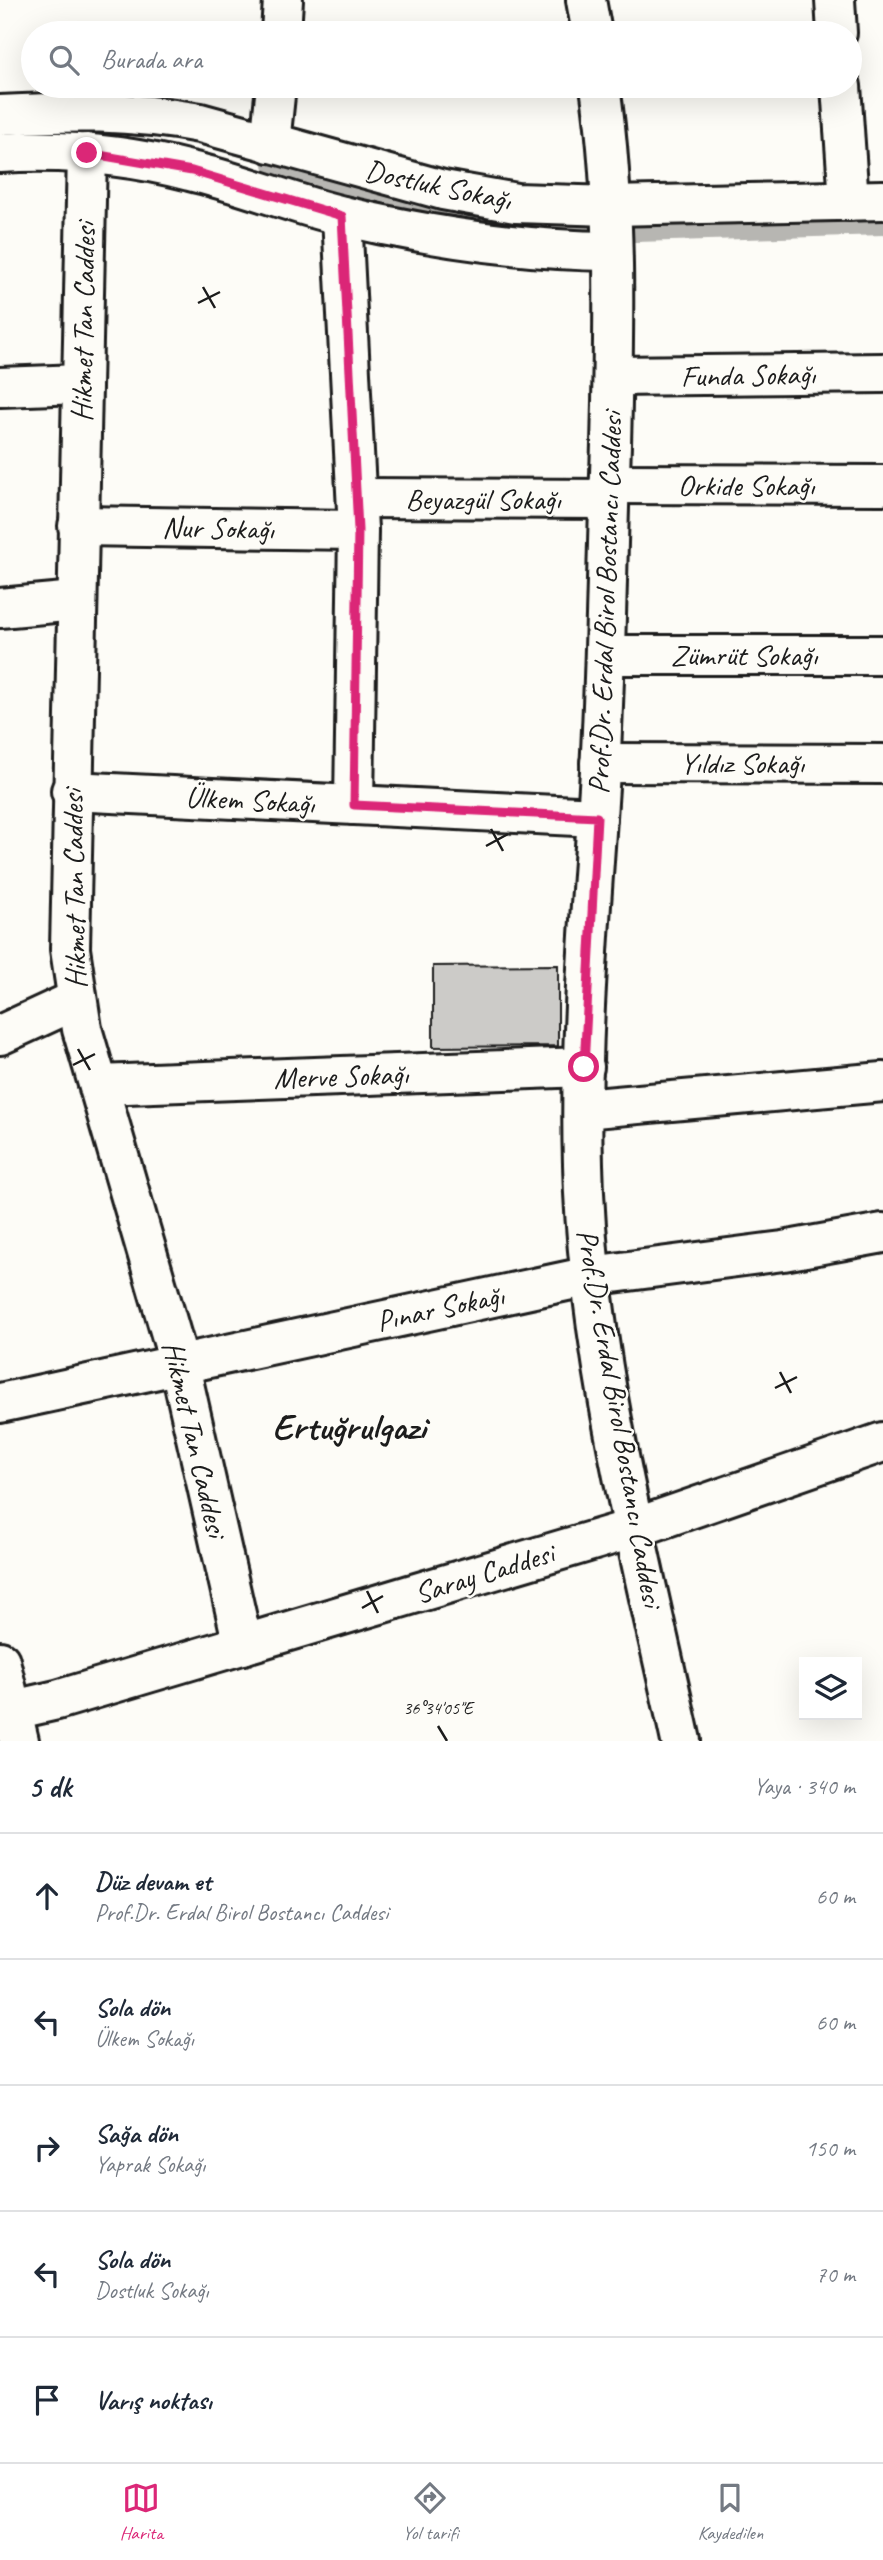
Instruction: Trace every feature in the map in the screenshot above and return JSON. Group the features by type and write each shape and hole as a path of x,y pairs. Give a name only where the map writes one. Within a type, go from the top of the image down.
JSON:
{"street":[{"path":"282,21 283,0"},
{"path":"586,0 590,21"},
{"path":"835,0 836,21"},
{"path":"270,143 275,98"},
{"name":"Prof.Dr. Erdal Birol Bostancı Caddesi","path":"601,98 611,206 613,376 605,655 584,1067 583,1163 590,1276 635,1528 681,1741"},
{"path":"844,98 866,201"},
{"name":"Dostluk Sokağı","path":"0,115 78,110 138,112 200,123 479,199 555,206 866,201"},
{"name":"Dostluk Sokağı","path":"0,153 87,153 192,171 342,216 500,246 612,251"},
{"name":"Hikmet Tan Caddesi","path":"87,153 71,791 70,949 76,1000 179,1362 243,1645"},
{"path":"342,216 358,514 354,805"},
{"name":"Funda Sokağı","path":"613,376 883,373"},
{"path":"0,387 81,384"},
{"name":"Orkide Sokağı","path":"609,492 883,485"},
{"name":"Beyazgül Sokağı","path":"358,514 609,492"},
{"name":"Nur Sokağı","path":"78,526 358,514"},
{"path":"0,608 76,601"},
{"name":"Zümrüt Sokağı","path":"605,655 883,655"},
{"name":"Yıldız Sokağı","path":"600,763 883,764"},
{"name":"Ülkem Sokağı","path":"71,791 597,817"},
{"path":"0,1035 76,1000"},
{"name":"Merve Sokağı","path":"99,1085 584,1067"},
{"path":"583,1109 883,1082"},
{"name":"Pınar Sokağı","path":"0,1403 179,1362 590,1276 783,1251 883,1233"},
{"name":"Saray Caddesi","path":"10,1722 243,1645 635,1528 883,1442"},
{"path":"0,1661 10,1722"}],"building":[{"path":"558,965 558,1046 433,1047 433,966"}],"waterway":[{"path":"277,164 469,217 548,228 588,229"},
{"path":"635,228 883,221"}],"district":[{"name":"Ertuğrulgazi","path":"349,1426"}],"route":[{"path":"87,153 145,160 192,171 342,216 358,530 354,805 597,817 584,1067"}]}
